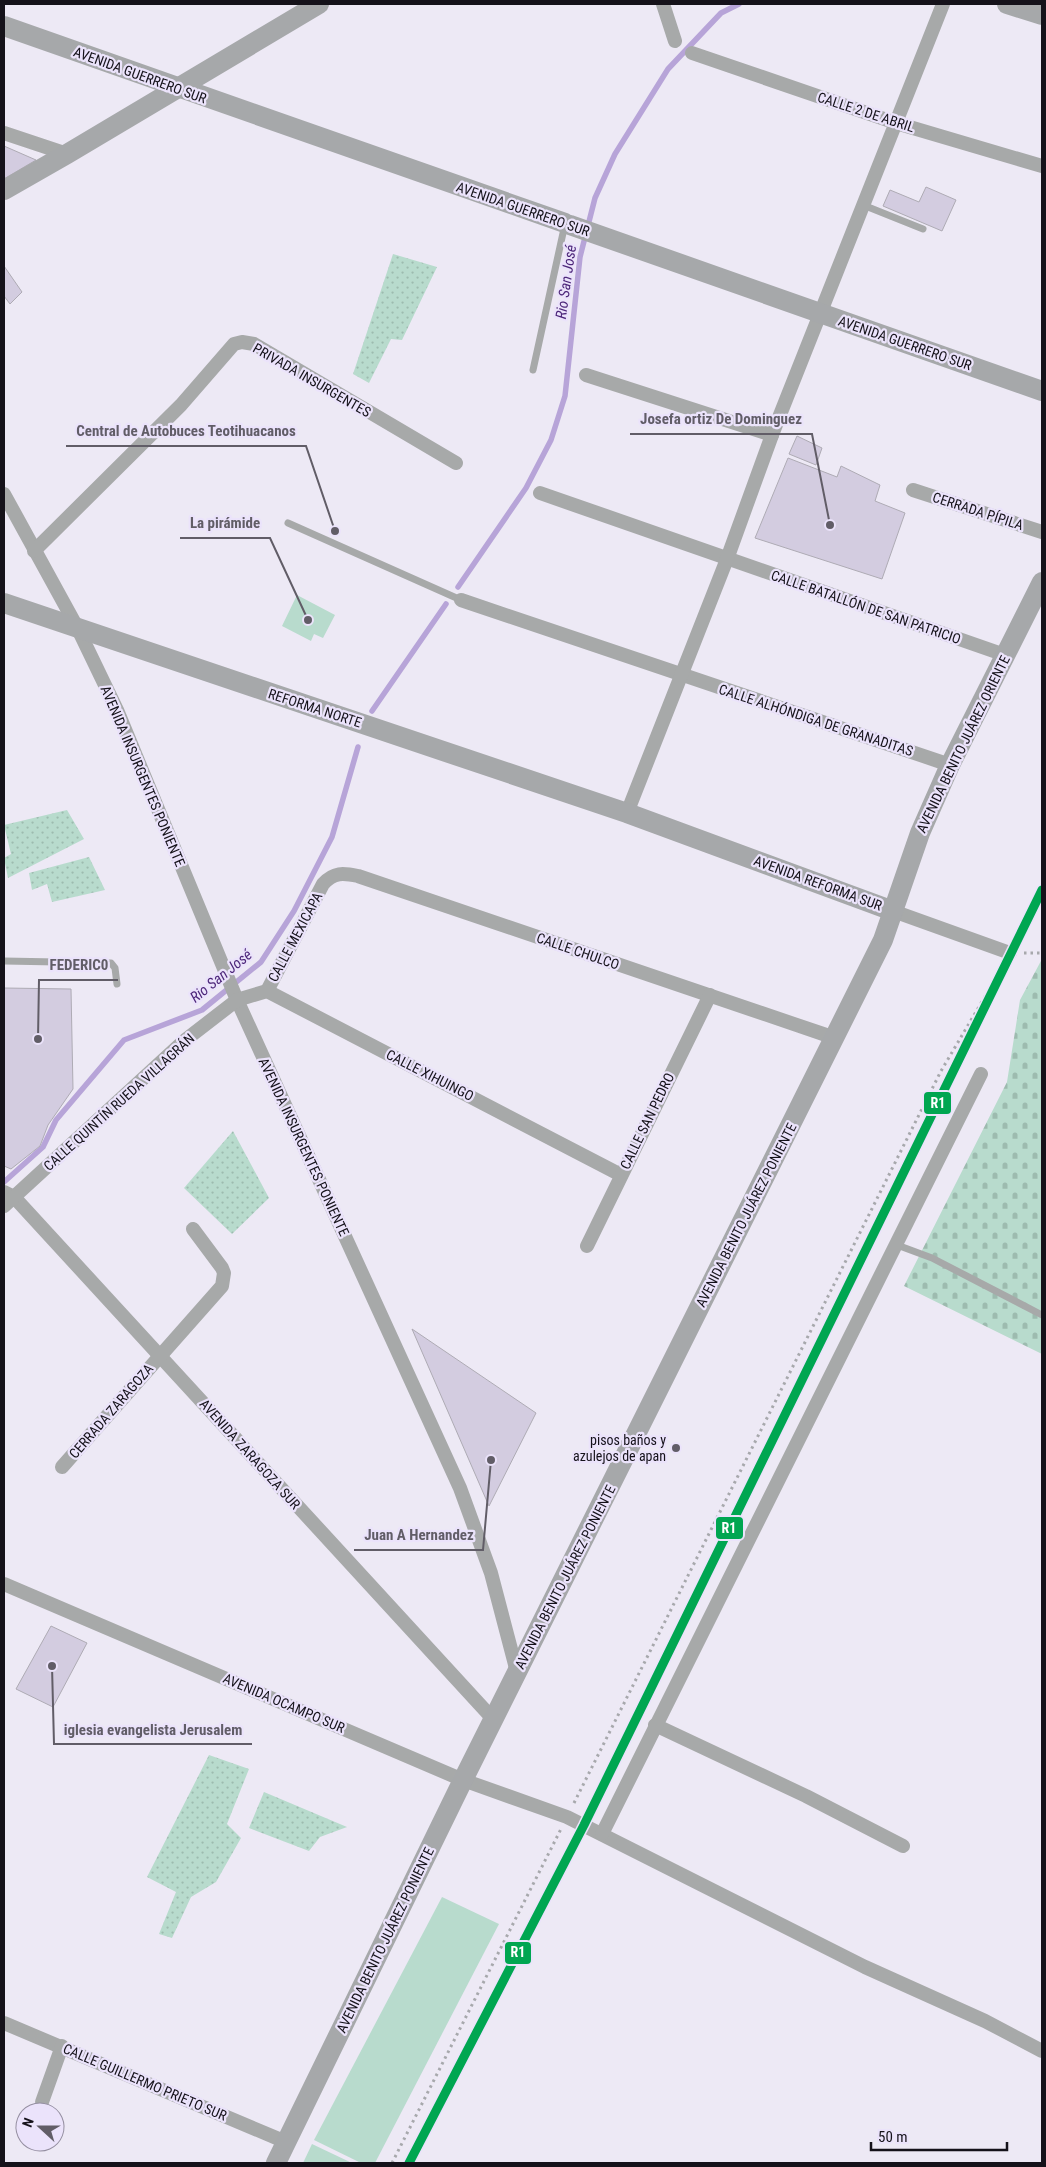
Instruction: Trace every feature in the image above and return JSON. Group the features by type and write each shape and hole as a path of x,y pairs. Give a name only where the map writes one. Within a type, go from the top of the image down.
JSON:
{"main road":[{"path":"4,190 175,88 293,11 319,4"},
{"path":"1007,4 1042,16"},
{"name":"AVENIDA GUERRERO SUR","path":"4,26 175,88 1042,391"},
{"name":"AVENIDA BENITO JUÁREZ ORIENTE","path":"893,911 920,833 950,765 1042,582"},
{"name":"REFORMA NORTE","path":"4,603 627,813"},
{"name":"AVENIDA REFORMA SUR","path":"627,813 893,911"},
{"name":"AVENIDA BENITO JUÁREZ PONIENTE","path":"276,2163 517,1672 835,1038 883,940 893,911"}],"street":[{"path":"663,4 675,41"},
{"path":"627,813 727,559 772,435 943,4"},
{"name":"CALLE 2 DE ABRIL","path":"692,53 896,123 1042,166"},
{"path":"4,133 67,154"},
{"name":"PRIVADA INSURGENTES","path":"34,551 181,405 234,344 242,342 254,344 456,463"},
{"path":"586,375 772,435"},
{"name":"CERRADA PÍPILA","path":"913,490 1042,532"},
{"name":"CALLE BATALLÓN DE SAN PATRICIO","path":"540,493 1005,655"},
{"name":"AVENIDA INSURGENTES PONIENTE","path":"4,494 77,628 117,710 236,997 460,1488 491,1573 517,1672"},
{"name":"CALLE ALHÓNDIGA DE GRANADITAS","path":"461,600 950,765"},
{"name":"CALLE CHULCO","path":"323,884 331,876 341,873 358,876 835,1038"},
{"name":"CALLE MEXICAPA","path":"267,991 323,884"},
{"name":"AVENIDA REFORMA SUR","path":"893,911 1010,953"},
{"path":"236,997 267,991"},
{"name":"CALLE XIHUINGO","path":"267,991 620,1175"},
{"name":"CALLE SAN PEDRO","path":"587,1246 620,1175 710,996"},
{"name":"CALLE QUINTÍN RUEDA VILLAGRÁN","path":"7,1198 236,997"},
{"path":"602,1834 981,1074"},
{"name":"AVENIDA ZARAGOZA SUR","path":"7,1198 160,1356 494,1720"},
{"name":"CERRADA ZARAGOZA","path":"62,1467 222,1286 222,1268 193,1229"},
{"name":"AVENIDA OCAMPO SUR","path":"4,1584 464,1780 567,1817 865,1966 984,2021 1042,2051"},
{"path":"655,1725 806,1796 903,1846"},
{"name":"CALLE GUILLERMO PRIETO SUR","path":"4,2022 286,2142"},
{"path":"42,2102 62,2046"}],"lane":[{"path":"863,205 923,228"},
{"path":"533,370 568,224"},
{"path":"288,523 461,600"},
{"path":"4,961 105,963 113,965 117,984"},
{"path":"897,1245 932,1258 1042,1315"}],"path":[{"path":"392,2163 941,1071 1010,953"}],"green space":[{"path":"393,254 437,267 402,340 391,339 369,383 353,374"},
{"path":"297,595 335,615 323,638 314,634 311,641 282,626"},
{"path":"67,810 84,839 8,878 4,858 11,854 4,825"},
{"path":"89,857 105,890 52,902 47,884 32,890 29,873"},
{"path":"1042,959 1042,1354 904,1286 1007,1082 1020,1000"},
{"path":"233,1131 269,1198 232,1234 184,1188"},
{"path":"209,1755 249,1769 227,1824 241,1838 216,1882 191,1897 172,1938 159,1934 176,1892 147,1877"},
{"path":"264,1792 347,1827 320,1837 309,1851 249,1828"},
{"path":"442,1897 499,1924 375,2163 361,2163 314,2140"},
{"path":"312,2144 352,2163 303,2163"}],"building":[{"path":"4,146 36,160 4,179"},
{"path":"926,187 956,200 942,231 883,206 890,190 919,202"},
{"path":"4,266 22,292 10,304 4,296"},
{"path":"797,436 822,448 816,465 789,454"},
{"path":"788,458 837,477 841,466 880,485 875,501 905,513 882,579 755,538"},
{"path":"4,988 71,989 73,1089 48,1125 40,1146 11,1169 4,1166"},
{"path":"412,1329 536,1413 489,1506"},
{"path":"51,1626 87,1643 53,1707 16,1689"}],"waterway":[{"name":"Rio San José","path":"458,587 526,488 551,440 565,396 580,257 595,198 615,154 668,69 721,13 739,4"},
{"name":"Rio San José","path":"372,711 446,604"},
{"name":"Rio San José","path":"4,1182 43,1147 56,1120 124,1040 202,1010 261,962 294,911 332,837 358,747"}],"transit line":[{"name":"R1","path":"409,2163 584,1825 1042,890"}],"place":[{"name":"Josefa ortiz De Dominguez","path":"830,525"},
{"name":"Central de Autobuces Teotihuacanos","path":"335,531"},
{"name":"La pirámide","path":"308,620"},
{"name":"FEDERIC0","path":"38,1039"},
{"name":"pisos baños y azulejos de apan","path":"676,1448"},
{"name":"Juan A Hernandez","path":"491,1460"},
{"name":"iglesia evangelista Jerusalem","path":"52,1666"}]}
